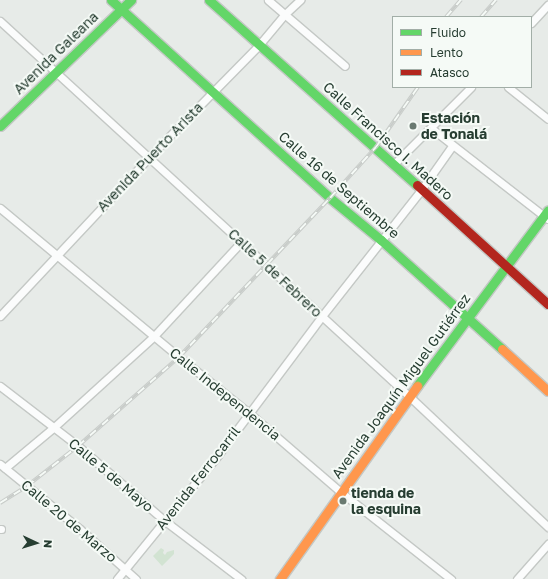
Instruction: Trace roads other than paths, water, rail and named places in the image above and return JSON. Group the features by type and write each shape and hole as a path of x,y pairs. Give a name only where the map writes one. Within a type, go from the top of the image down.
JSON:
{"main road":[{"name":"Calle 16 de Septiembre","path":"111,0 330,198 381,240 548,391"},
{"name":"Avenida Galeana","path":"0,126 131,0"},
{"name":"Calle Francisco I. Madero","path":"209,0 394,164 548,304"},
{"name":"Avenida Joaquín Miguel Gutiérrez","path":"280,579 409,396 506,266 547,215"}],"street":[{"path":"268,0 345,66"},
{"name":"Avenida Puerto Arista","path":"0,316 150,156 259,45 285,14 300,0"},
{"path":"532,22 548,5"},
{"name":"Calle 5 de Febrero","path":"0,21 55,73 150,156 548,527"},
{"path":"394,164 470,88"},
{"path":"509,88 548,119"},
{"path":"431,128 452,146 547,215"},
{"name":"Avenida Ferrocarril","path":"117,579 218,455 248,412 381,240 422,190 452,146"},
{"name":"Calle Independencia","path":"0,208 248,412 342,493 451,579"},
{"path":"2,466 53,428 154,336 242,242"},
{"name":"Calle 5 de Mayo","path":"0,386 78,446 165,520 241,579"},
{"name":"Calle 20 de Marzo","path":"2,466 136,579"},
{"path":"517,579 548,544"}],"railway":[{"path":"447,16 461,0"},
{"path":"482,16 496,0"},
{"path":"0,503 27,486 78,446 179,357 330,198 376,147 417,88"}],"place":[{"name":"Estación de Tonalá","path":"413,126"},
{"name":"tienda de la esquina","path":"343,501"}]}
